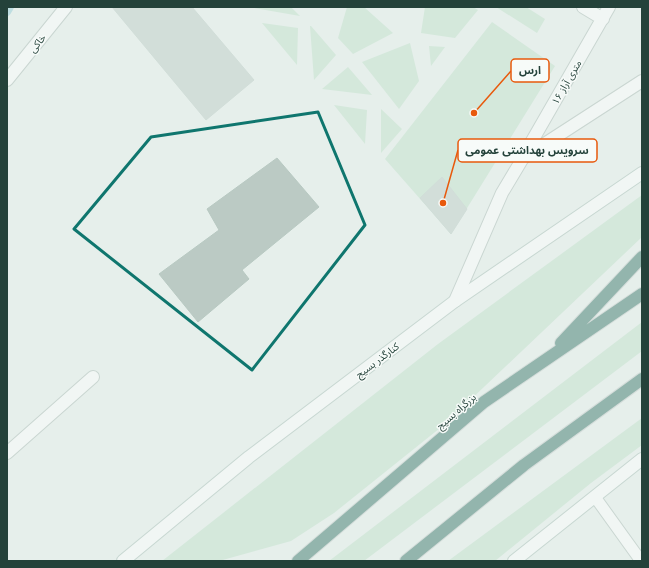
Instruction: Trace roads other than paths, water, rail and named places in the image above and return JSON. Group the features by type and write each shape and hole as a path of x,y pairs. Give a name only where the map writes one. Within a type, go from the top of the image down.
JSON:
{"highway":[{"path":"545,360 642,257"},
{"name":"بزرگراه بسیج","path":"301,559 484,402 642,294"},
{"path":"406,561 524,465 642,379"},
{"path":"288,561 301,559"}],"main road":[{"name":"خاکی","path":"7,80 66,7"},
{"path":"583,7 603,19"},
{"name":"۱۶ متری آراز","path":"455,301 502,193 609,7"},
{"path":"523,158 642,81"},
{"name":"کنارگذر بسیج","path":"123,561 249,457 455,301 642,173"},
{"path":"7,453 93,377"},
{"path":"514,561 642,460"}],"lane":[{"path":"595,497 642,561"}],"waterway":[{"path":"7,12 10,7"}],"place":[{"name":"ارس","path":"474,113"},
{"name":"سرویس بهداشتی عمومی","path":"443,203"}]}
